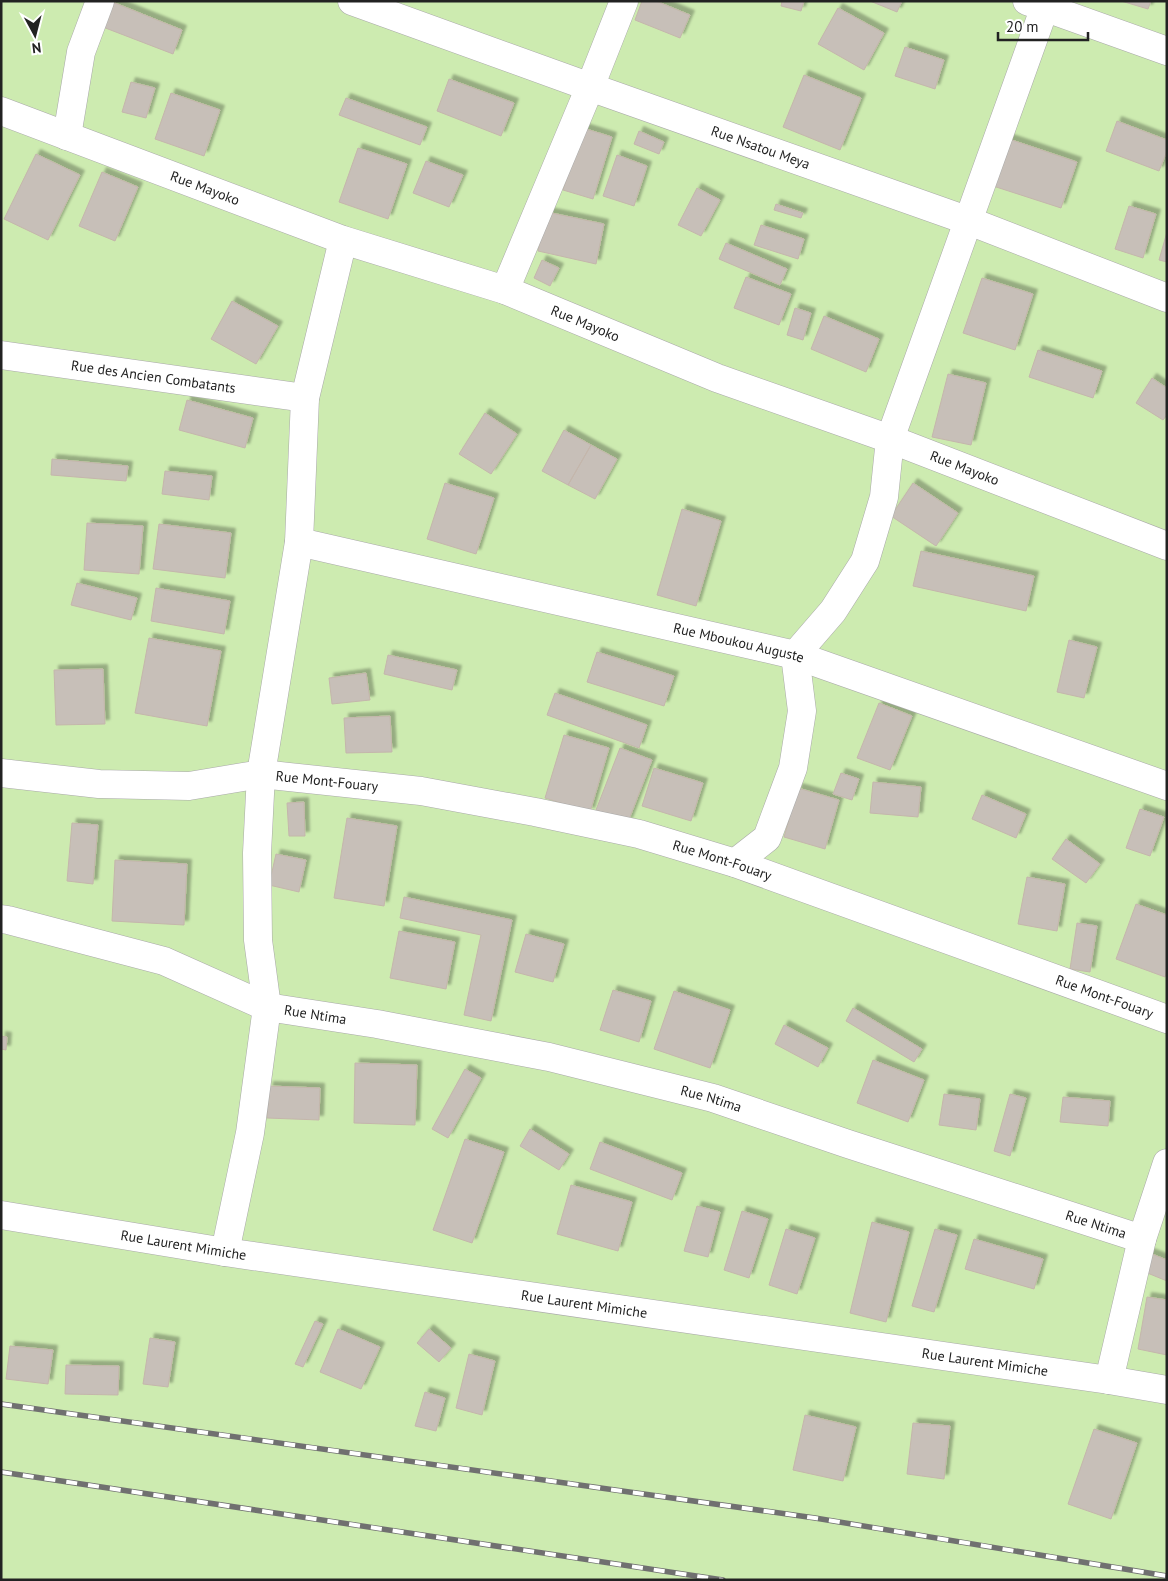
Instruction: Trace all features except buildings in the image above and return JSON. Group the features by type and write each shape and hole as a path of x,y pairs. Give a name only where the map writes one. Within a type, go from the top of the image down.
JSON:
{"street":[{"path":"67,136 81,52 100,1"},
{"name":"Rue Nsatou Meya","path":"352,1 590,88 969,221 1167,298"},
{"path":"505,290 590,88 624,1"},
{"path":"735,863 767,838 793,768 802,711 795,655 833,611 865,561 884,497 890,439 969,221 1040,3 1167,51"},
{"name":"Rue Mayoko","path":"1,111 343,240 505,290 717,378 890,439 1167,546"},
{"path":"225,1252 250,1133 268,1007 258,940 257,853 261,774 298,542 305,398 343,240"},
{"name":"Rue des Ancien Combatants","path":"1,355 305,398"},
{"name":"Rue Mboukou Auguste","path":"298,542 795,655 1167,786"},
{"name":"Rue Mont-Fouary","path":"1,773 99,784 189,786 261,774 421,792 535,812 639,834 735,863 1167,1019"},
{"name":"Rue Ntima","path":"1,919 164,961 268,1007 377,1024 549,1057 713,1098 1142,1239"},
{"path":"1109,1380 1142,1239 1167,1163"},
{"name":"Rue Laurent Mimiche","path":"1,1215 225,1252 1167,1390"}],"green space":[{"path":"1,1 1167,1 1167,1580 1,1580"}],"railway":[{"path":"1,1404 815,1518 1167,1576"},
{"path":"1,1472 723,1580"}]}
